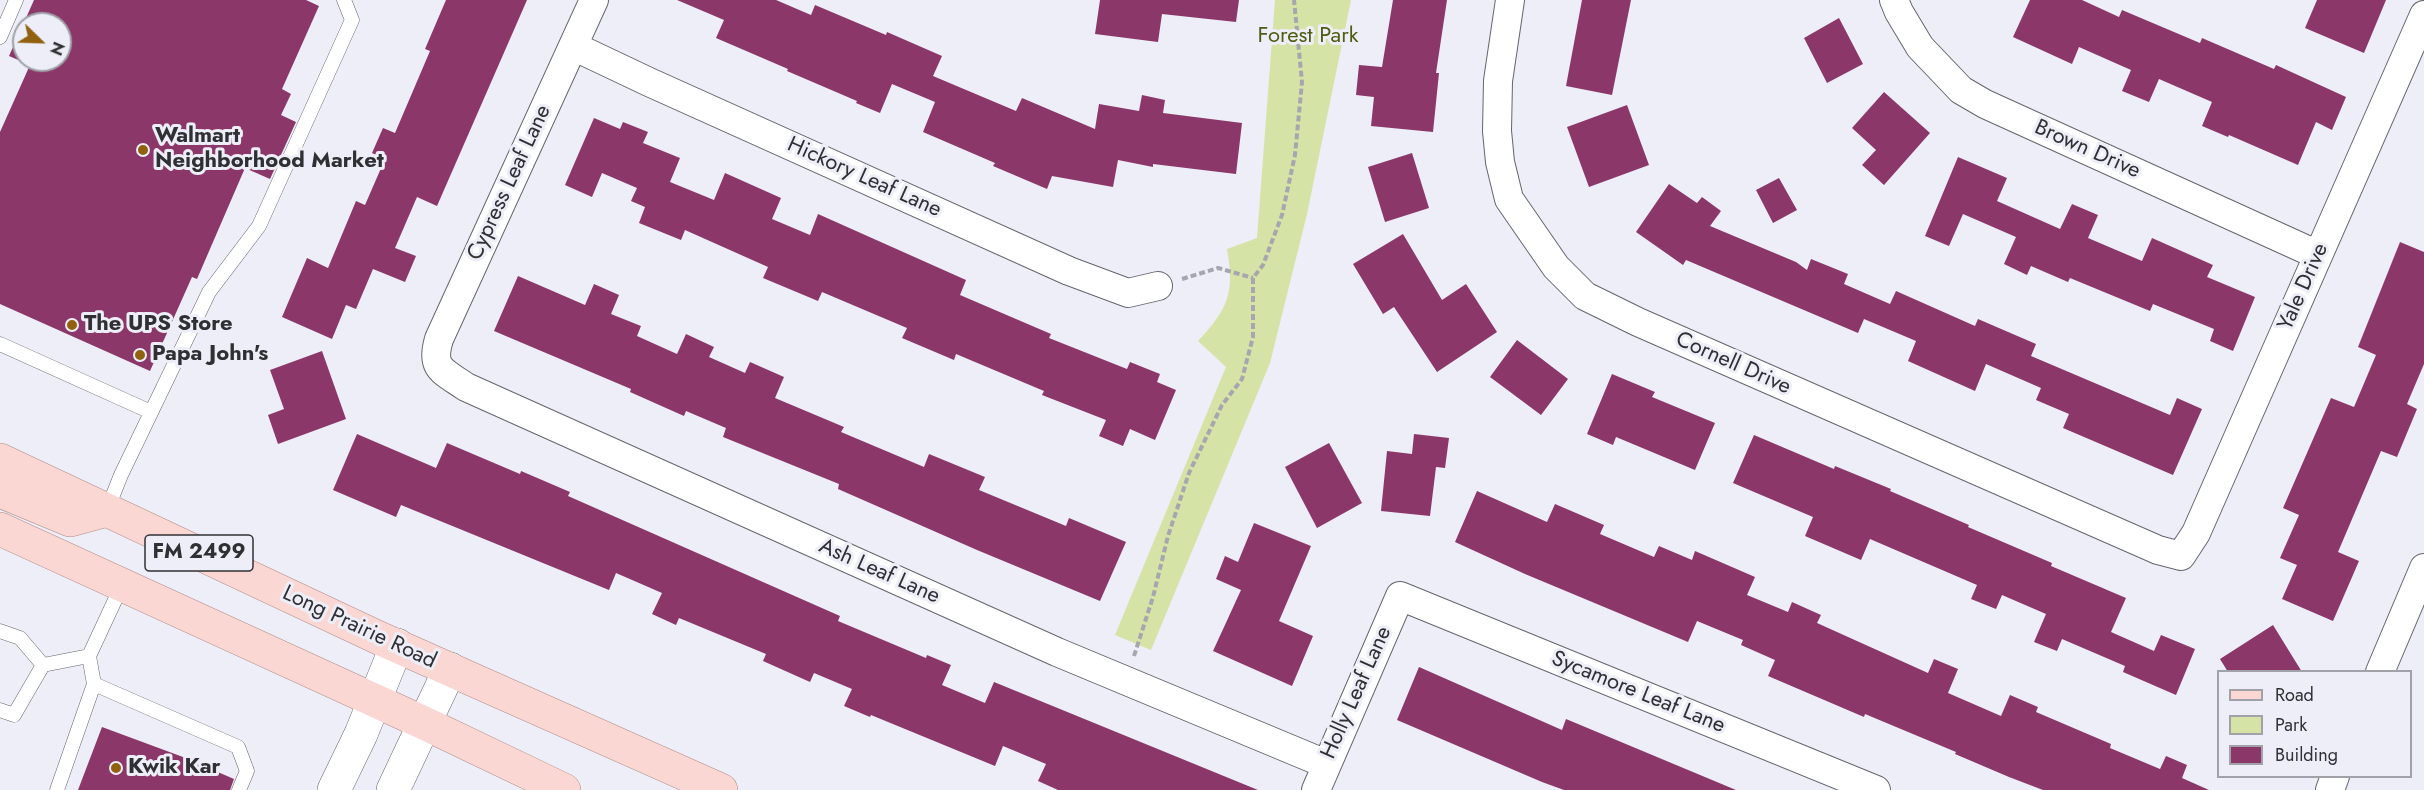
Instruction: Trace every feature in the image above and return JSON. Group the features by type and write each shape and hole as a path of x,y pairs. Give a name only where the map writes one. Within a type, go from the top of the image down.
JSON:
{"main road":[{"name":"Long Prairie Road","path":"0,460 397,645 721,790"},
{"path":"0,491 70,520 107,510"},
{"name":"FM 2499","path":"0,529 424,723 564,790"},
{"path":"334,790 397,645"},
{"path":"393,790 450,669"}],"street":[{"name":"Cypress Leaf Lane","path":"438,368 434,355 439,339 594,0"},
{"name":"Cornell Drive","path":"1510,0 1498,81 1497,131 1500,162 1509,199 1556,267 1585,296 1649,327 2147,545 2181,556"},
{"name":"Brown Drive","path":"1894,0 1920,46 1961,90 1995,109 2318,255"},
{"name":"Yale Drive","path":"2181,556 2196,533 2424,15"},
{"name":"Hickory Leaf Lane","path":"573,46 1069,270 1128,293 1158,286"},
{"name":"Ash Leaf Lane","path":"438,368 466,387 1057,652 1326,764"},
{"path":"2381,670 2424,568"},
{"name":"Holly Leaf Lane","path":"1316,790 1400,596"},
{"name":"Sycamore Leaf Lane","path":"1400,596 1875,790"}],"lane":[{"path":"0,37 16,0"},
{"path":"107,510 121,475 209,292 259,226 352,20 344,0"},
{"path":"0,345 151,412"},
{"path":"57,790 94,684 89,656 122,585"},
{"path":"0,631 20,638 43,665"},
{"path":"0,710 14,715 43,665 89,656"},
{"path":"94,684 238,747 247,771 240,790"}],"path":[{"path":"1121,678 1138,649 1168,536 1189,473 1222,405 1242,379 1253,337 1253,278 1263,265 1282,215 1295,155 1302,82 1294,0"},
{"path":"1158,286 1218,268 1253,278"}],"green space":[{"name":"Forest Park","path":"1275,0 1351,0 1307,214 1270,363 1151,650 1115,635 1226,367 1198,341 1216,319 1227,300 1230,277 1227,249 1257,238"}],"building":[{"name":"Walmart Neighborhood Market","path":"34,0 306,0 319,6 282,89 291,94 281,115 296,122 270,179 245,168 197,279 192,277 150,371 0,304 0,132 27,72 72,72 72,12 29,12"},
{"path":"446,0 527,0 437,206 417,197 395,248 416,256 405,282 373,269 356,309 346,305 332,339 282,317 307,258 328,268 356,201 365,205 385,159 372,153 383,128 395,133 430,51 425,49"},
{"path":"677,0 776,0 811,15 815,5 942,56 933,76 1016,111 1022,98 1095,129 1099,104 1139,111 1142,95 1165,100 1163,113 1242,123 1236,174 1153,164 1153,167 1118,160 1113,187 1052,176 1047,189 993,166 995,163 923,132 935,102 892,84 880,113 716,38 724,20"},
{"path":"1100,0 1239,0 1236,22 1162,14 1158,42 1095,34"},
{"path":"1393,0 1447,0 1436,73 1439,73 1433,132 1371,126 1374,97 1356,95 1359,65 1382,67"},
{"path":"1582,0 1631,0 1612,95 1566,86"},
{"path":"2030,0 2082,0 2119,17 2122,10 2200,43 2202,38 2274,69 2276,65 2346,97 2332,130 2316,122 2298,165 2229,135 2228,137 2202,126 2212,102 2159,79 2149,102 2122,91 2131,70 2079,47 2072,64 2013,37"},
{"path":"2317,0 2386,0 2364,53 2305,28"},
{"path":"1839,18 1863,64 1827,83 1804,38"},
{"path":"1884,92 1930,133 1884,185 1862,165 1876,150 1852,128"},
{"path":"1627,105 1649,165 1589,187 1567,127"},
{"path":"594,118 620,129 623,122 648,132 643,143 680,158 670,182 714,200 725,173 781,198 772,219 810,235 818,214 966,280 960,295 1051,334 1049,338 1127,369 1130,362 1160,374 1157,382 1176,390 1155,440 1130,429 1123,446 1099,436 1106,420 1042,395 1044,391 956,354 954,360 902,338 907,328 822,292 818,301 763,278 768,267 685,230 681,240 639,223 645,207 631,201 637,188 602,173 592,197 565,185"},
{"path":"1412,153 1429,208 1385,222 1368,167"},
{"path":"1958,157 2007,178 1997,201 2060,229 2072,204 2098,215 2088,238 2142,261 2152,238 2213,265 2207,277 2255,297 2233,351 2210,341 2214,329 2153,304 2150,311 2070,278 2068,282 2031,266 2027,275 2004,264 2016,237 1963,214 1949,246 1925,236"},
{"path":"1779,178 1797,210 1773,223 1756,190"},
{"path":"1669,184 1697,203 1702,197 1721,211 1710,226 1796,262 1807,270 1811,259 1848,274 1844,284 1890,304 1896,291 1975,326 1978,319 2036,344 2031,356 2170,415 2177,398 2202,409 2173,475 2063,428 2069,414 2036,400 2041,388 1986,364 1975,391 1908,361 1916,341 1864,319 1858,333 1686,260 1683,265 1636,232"},
{"path":"1403,234 1442,300 1466,284 1497,332 1437,372 1394,307 1383,314 1353,264"},
{"path":"2400,242 2424,252 2424,364 2407,404 2417,409 2397,457 2381,451 2338,552 2359,561 2333,621 2282,599 2297,565 2280,558 2299,515 2283,508 2331,398 2354,407 2376,355 2358,347"},
{"path":"518,276 585,305 594,284 619,295 611,314 641,326 637,336 677,354 686,334 714,347 709,357 745,373 750,362 784,377 775,398 844,427 841,432 924,467 929,454 985,477 979,490 1066,526 1069,518 1126,542 1100,601 838,489 839,484 723,437 726,428 686,411 684,416 630,392 631,389 494,331"},
{"path":"1517,340 1568,379 1541,415 1490,377"},
{"path":"322,351 346,419 278,444 268,415 284,409 270,370"},
{"path":"1612,374 1655,392 1652,397 1715,423 1695,470 1616,437 1613,445 1587,434"},
{"path":"357,434 436,468 447,443 520,474 521,471 570,492 568,496 840,616 838,621 926,658 927,655 951,665 942,685 985,703 994,682 1258,790 1058,790 1038,781 1046,764 1003,746 995,766 871,715 870,717 844,706 852,689 814,673 810,682 763,661 766,654 679,618 676,625 652,614 662,593 616,573 609,590 401,505 396,517 333,490"},
{"path":"1414,434 1449,438 1445,468 1436,467 1430,516 1381,511 1387,451 1412,454"},
{"path":"1754,435 1834,469 1835,466 1891,489 1890,491 1969,525 1968,527 2052,563 2051,566 2126,598 2111,632 2154,651 2161,635 2195,649 2176,695 2123,672 2125,666 2062,639 2057,651 2034,642 2046,614 2002,595 1996,609 1971,599 1977,585 1870,539 1861,560 1805,536 1813,517 1733,483"},
{"path":"1329,443 1362,503 1317,528 1285,467"},
{"path":"1477,491 1547,522 1555,504 1604,525 1600,534 1654,557 1659,546 1692,560 1695,551 1755,577 1747,595 1788,612 1792,602 1821,615 1817,623 1928,673 1934,659 1958,669 1948,693 2001,716 2010,695 2038,707 2036,712 2111,744 2110,748 2160,769 2166,756 2187,765 2182,778 2209,790 2043,790 2009,777 1955,754 1956,752 1865,714 1864,717 1768,676 1775,660 1741,645 1743,640 1697,621 1688,642 1455,542"},
{"path":"1254,523 1311,546 1279,621 1313,636 1292,686 1213,651 1241,590 1216,579 1225,556 1238,562"},
{"path":"2273,625 2301,670 2227,670 2220,659"},
{"path":"1419,667 1562,730 1566,719 1736,790 1564,790 1542,782 1397,720"},
{"path":"102,727 234,779 230,790 78,790"}],"place":[{"name":"Walmart Neighborhood Market","path":"143,150"},
{"name":"The UPS Store","path":"72,325"},
{"name":"Papa John's","path":"140,355"},
{"name":"Kwik Kar","path":"116,768"}]}
